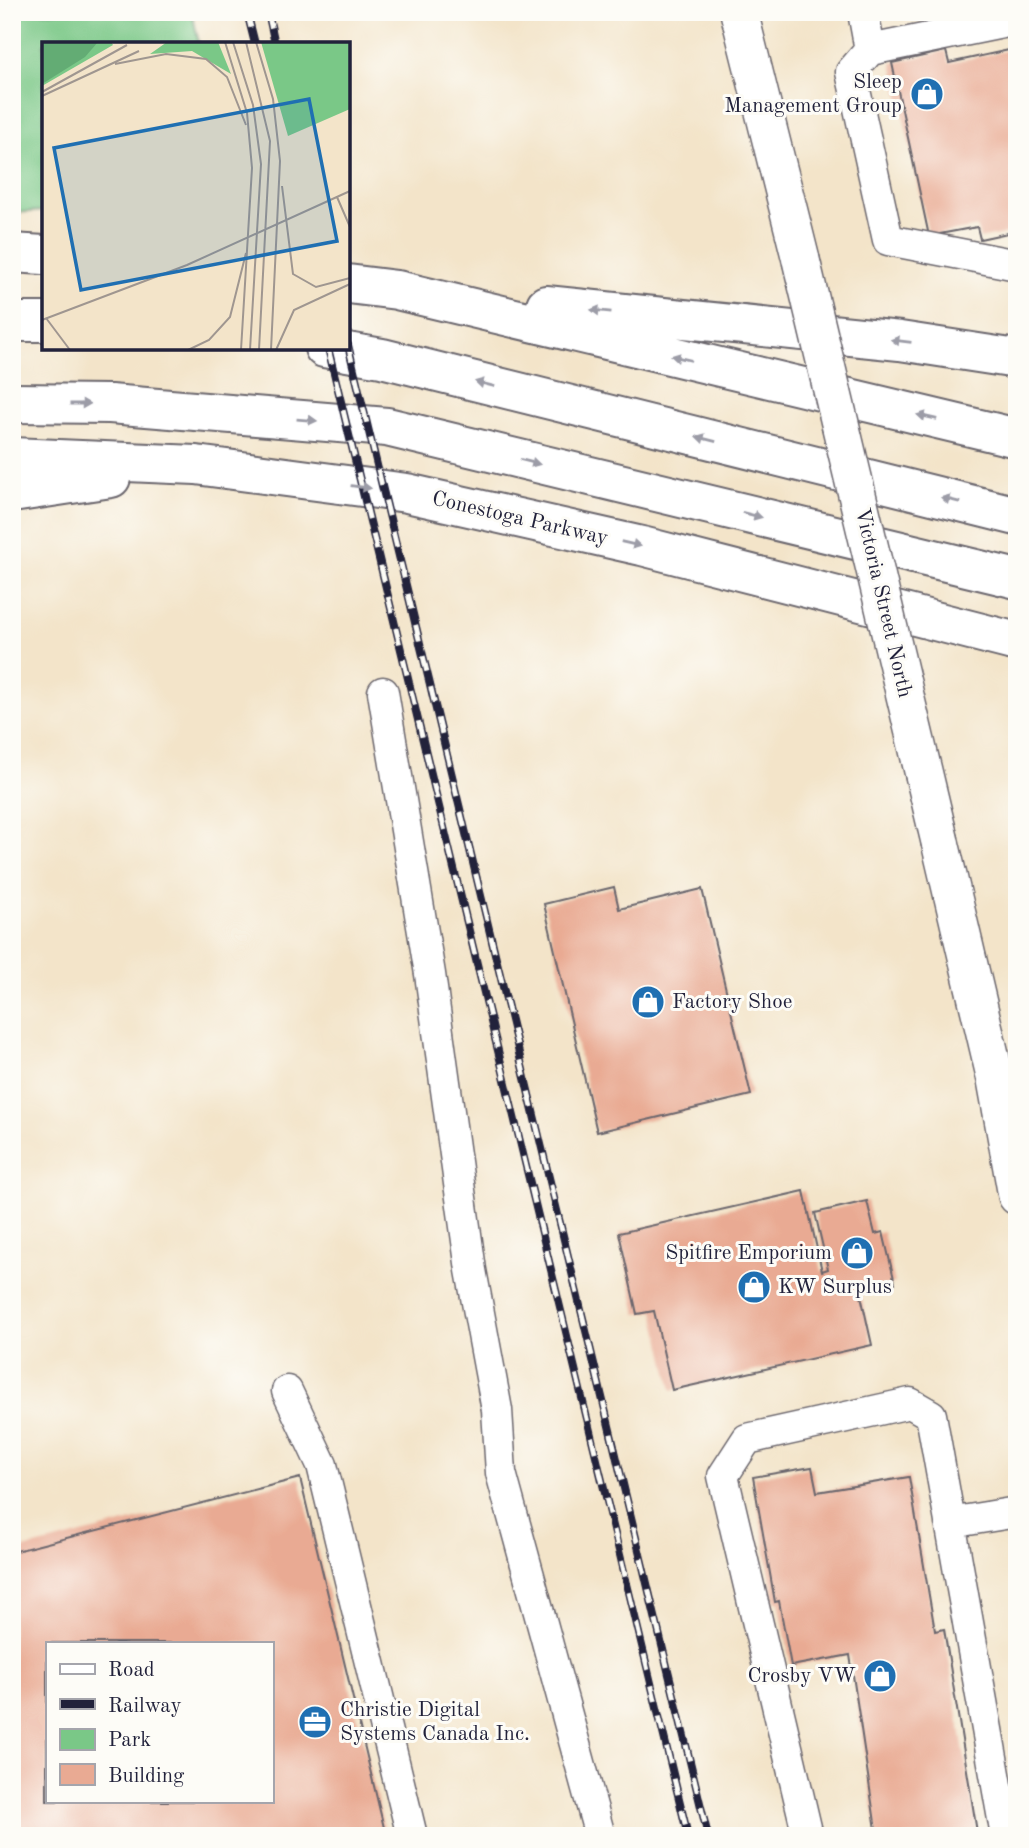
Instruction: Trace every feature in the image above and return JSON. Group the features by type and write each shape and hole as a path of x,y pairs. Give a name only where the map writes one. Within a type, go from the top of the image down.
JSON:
{"highway":[{"path":"12,253 42,255"},
{"path":"350,284 900,341 1017,359"},
{"path":"397,290 1017,438"},
{"path":"12,322 42,322"},
{"path":"336,350 382,358 1017,516"},
{"path":"12,403 110,404 387,427 1017,579"},
{"name":"Conestoga Parkway","path":"12,457 196,465 407,493 642,546 1017,642"},
{"path":"12,493 196,465"},
{"path":"957,626 1017,666"}],"main road":[{"name":"Victoria Street North","path":"739,12 801,260 996,1080 1017,1196"}],"lane":[{"path":"863,12 870,50"},
{"path":"1009,18 870,50 851,72 888,240 1017,265"},
{"path":"383,692 430,974 471,1270 497,1410 501,1473 600,1836"},
{"path":"287,1391 322,1465 412,1836"},
{"path":"808,1836 723,1476 747,1439 910,1403 931,1415 1006,1836"},
{"path":"950,1523 1017,1512"}],"green space":[{"path":"12,12 192,12 199,42 42,42 42,211 12,213"}],"building":[{"path":"1009,50 1011,63 1017,62 1017,231 980,239 977,227 929,236 892,63 946,51 949,63"},
{"name":"Factory Shoe","path":"614,887 619,909 702,889 751,1095 597,1132 544,904"},
{"name":"KW Surplus","path":"804,1191 822,1271 828,1269 815,1213 867,1201 875,1234 883,1232 895,1283 860,1291 872,1345 672,1390 654,1311 637,1314 619,1233"},
{"path":"812,1467 817,1492 909,1477 935,1631 944,1629 977,1832 958,1836 877,1836 850,1655 791,1666 779,1601 775,1602 753,1477"},
{"name":"Christie Digital Systems Canada Inc.","path":"300,1478 386,1836 12,1836 12,1552"}],"railway":[{"path":"247,12 254,42"},
{"path":"268,12 275,42"},
{"path":"328,350 688,1836"},
{"path":"349,350 708,1836"}],"place":[{"name":"Sleep Management Group","path":"927,94"},
{"name":"Factory Shoe","path":"648,1002"},
{"name":"Spitfire Emporium","path":"857,1253"},
{"name":"KW Surplus","path":"754,1287"},
{"name":"Crosby VW","path":"880,1676"},
{"name":"Christie Digital Systems Canada Inc.","path":"315,1722"}]}
